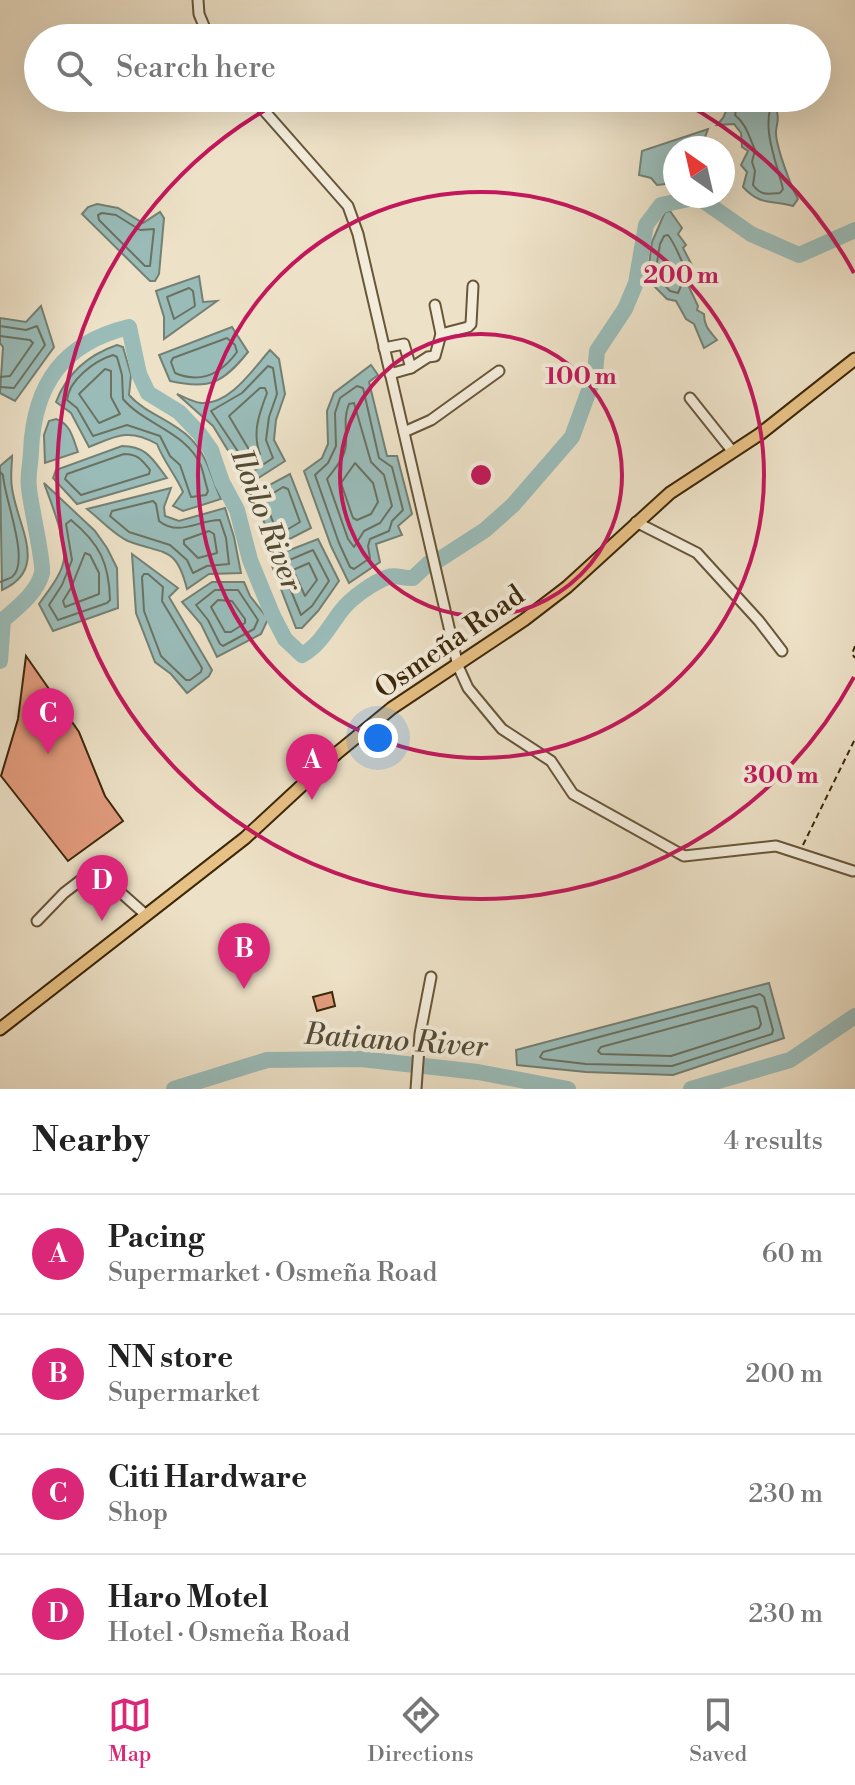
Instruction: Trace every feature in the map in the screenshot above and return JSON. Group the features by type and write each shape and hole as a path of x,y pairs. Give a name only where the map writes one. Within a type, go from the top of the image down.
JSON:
{"main road":[{"name":"Osmeña Road","path":"0,1029 245,838 337,753 392,708 458,666 567,587 670,493 733,452 855,359"}],"street":[{"path":"198,0 203,24"},
{"path":"265,112 348,206 358,234 458,666 468,688 502,729 551,761 573,794 684,856 776,846 853,871"},
{"path":"441,334 471,324 473,286"},
{"path":"390,374 435,356 441,334 435,305"},
{"path":"384,348 404,344 411,368"},
{"path":"404,432 431,420 499,371"},
{"path":"690,398 733,452"},
{"path":"636,522 697,553 782,651"},
{"path":"37,921 64,893 90,873 101,875 146,915"},
{"path":"417,1085 420,1034 431,977"}],"path":[{"path":"855,646 852,654 855,658"},
{"path":"799,854 855,739"}],"water":[{"path":"726,112 777,112 778,145 798,199 793,206 761,200 743,187 747,172 741,165 748,151 742,147 741,133 734,124 717,125"},
{"path":"708,129 705,136 687,136"},
{"path":"663,144 663,184 657,185 651,178 639,175 642,151"},
{"path":"97,204 118,208 143,223 160,212 164,218 159,274 155,281 150,281 82,214 88,207"},
{"path":"670,211 682,228 678,234 686,245 683,248 696,273 689,287 697,310 704,314 706,326 717,340 704,348 694,324 686,319 676,301 667,299 647,279 652,242 665,212"},
{"path":"199,276 203,302 217,301 164,339 164,317 156,291"},
{"path":"41,306 54,347 15,401 0,393 3,347 0,343 0,318 26,322"},
{"path":"232,327 248,352 231,371 206,384 170,381 159,355"},
{"path":"117,345 123,347 131,375 129,395 190,438 205,460 221,499 183,511 173,506 183,492 157,444 138,436 123,435 89,447 71,413 56,402 66,382 80,366"},
{"path":"270,350 279,359 285,394 276,420 274,440 285,461 243,488 232,457 213,426 177,394 201,403 222,398 240,384"},
{"path":"371,365 378,375 369,382 387,456 397,456 412,514 398,526 402,535 376,544 380,562 349,583 331,546 304,471 322,458 328,444 327,411 334,393"},
{"path":"56,419 68,428 78,452 45,463 44,435 49,421"},
{"path":"122,446 144,451 167,478 77,504 53,478 56,470"},
{"path":"12,456 12,488 28,559 25,571 2,590 0,466"},
{"path":"290,474 311,528 274,547 253,494"},
{"path":"44,483 95,531 117,568 118,608 53,631 39,604 60,571 64,552"},
{"path":"171,488 164,507 165,516 179,521 225,508 241,573 209,574 187,589 173,558 123,538 87,509"},
{"path":"318,539 339,581 318,611 302,628 296,628 269,558"},
{"path":"132,554 178,588 169,597 212,670 187,693 171,674 155,662 136,613"},
{"path":"212,582 244,582 250,596 268,619 261,634 217,657 201,624 182,602"},
{"path":"769,983 784,1038 673,1075 586,1072 517,1065 516,1050"}],"building":[{"path":"26,656 79,732 105,796 123,821 68,861 1,776 18,719"},
{"path":"332,992 335,1006 317,1011 313,997"}],"waterway":[{"name":"Iloilo River","path":"437,561 485,530 513,505 572,437 595,374 597,351 625,309 636,283 646,225 661,205 698,197 751,234 799,255 855,230"},
{"name":"Iloilo River","path":"0,661 3,620 31,593 42,573 29,483 33,427 38,406 56,370 70,356 106,334 129,327 139,374 148,393 179,412 211,450 222,482 237,510 250,560 273,616 285,639 302,655 319,641 345,606 362,591 391,576 413,578 429,563"},
{"name":"Batiano River","path":"691,1089 790,1060 855,1016"},
{"name":"Batiano River","path":"174,1089 267,1060 361,1059 478,1072 568,1089"}],"place":[{"name":"Citi Hardware","path":"48,754"},
{"name":"Pacing","path":"312,800"},
{"name":"Haro Motel","path":"102,921"},
{"name":"NN store","path":"244,989"}]}
